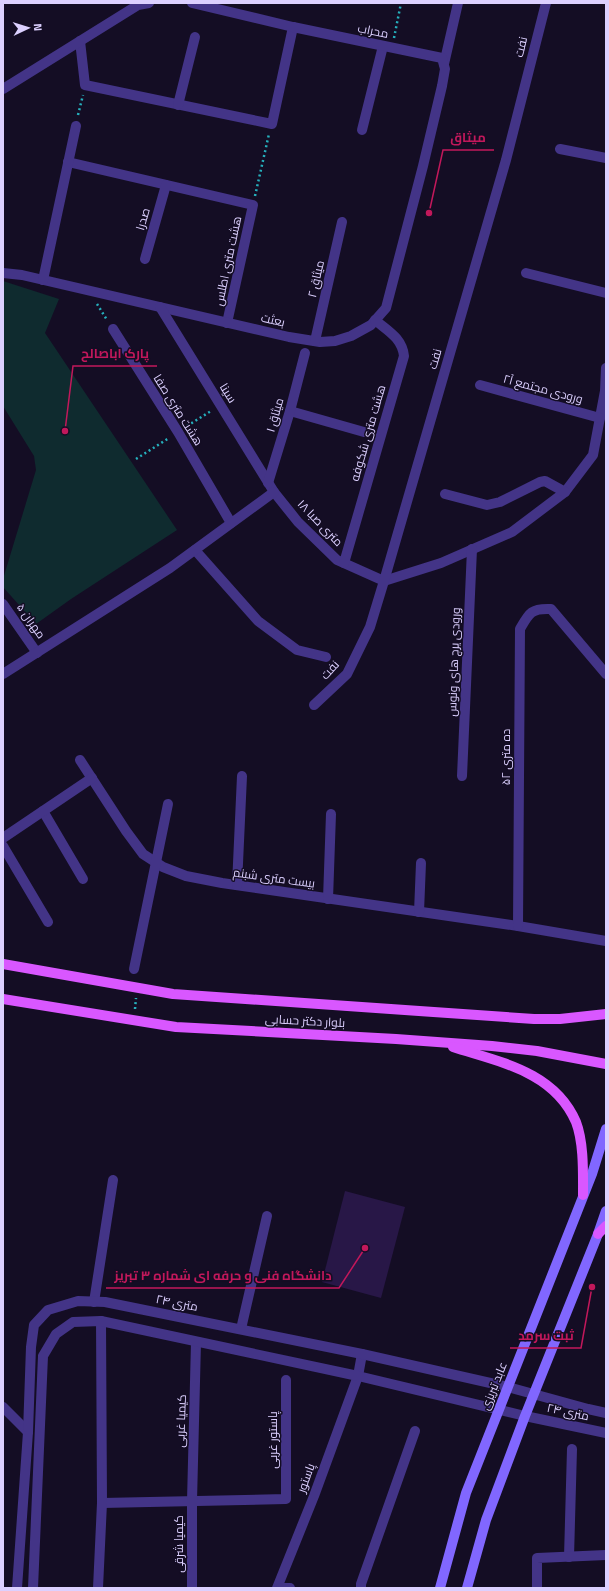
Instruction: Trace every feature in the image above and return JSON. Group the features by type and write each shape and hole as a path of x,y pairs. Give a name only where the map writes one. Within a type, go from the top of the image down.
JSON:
{"main road":[{"name":"بلوار دکتر حسابی","path":"3,964 174,994 534,1019 560,1019 606,1014"},
{"name":"بلوار دکتر حسابی","path":"3,999 176,1027 396,1038 537,1051 606,1064"},
{"path":"437,1042 504,1062 524,1071 554,1091 563,1101 576,1123 582,1154 583,1195"},
{"name":"عابد تبریزی","path":"440,1588 466,1493 583,1195 606,1129"},
{"path":"467,1588 486,1520 525,1416 606,1211"},
{"path":"598,1234 606,1226"}],"street":[{"path":"3,88 138,5 149,3"},
{"name":"محراب","path":"192,3 294,27 442,58 444,64"},
{"path":"444,64 458,3"},
{"name":"نفت","path":"314,705 347,674 370,627 506,160 546,3"},
{"path":"80,41 85,85 272,124 294,27"},
{"path":"178,105 195,38"},
{"path":"362,130 387,47"},
{"name":"بعثت","path":"3,273 43,280 289,337 315,341 340,340 371,325 386,308 423,166 442,86 445,69 444,64"},
{"path":"43,280 76,126"},
{"path":"560,148 606,158"},
{"path":"68,162 253,205"},
{"name":"صدرا","path":"145,260 166,185"},
{"name":"هشت متری اطلس","path":"227,323 253,205"},
{"name":"میثاق ۲","path":"315,341 342,222"},
{"path":"526,273 606,292"},
{"name":"سینا","path":"160,307 274,492"},
{"name":"هشت متری شکوفه","path":"344,563 404,356 403,348 400,342 375,320"},
{"name":"هشت متری صفا","path":"113,329 178,432 231,523"},
{"name":"میثاق ۱","path":"268,483 290,411 304,353"},
{"path":"384,581 441,563 512,532 565,492 593,455 605,391 606,368"},
{"name":"ورودی مجتمع آ۲","path":"480,385 600,418"},
{"path":"290,411 364,432"},
{"path":"445,494 487,505 500,502 545,480 565,492"},
{"path":"3,674 170,568 274,492"},
{"name":"متری صبا ۱۸","path":"274,492 298,522 337,560 384,581"},
{"path":"195,550 258,621 297,650 326,657"},
{"name":"ورودی یرج های ونوس","path":"462,776 472,550"},
{"name":"مهران ۵","path":"3,604 37,653"},
{"name":"ده متری ۵۲","path":"518,926 520,629 528,615 538,609 551,609 606,674"},
{"name":"بیست متری شبنم","path":"80,760 126,831 143,854 163,867 186,876 328,899 518,926 606,941"},
{"path":"237,885 242,776"},
{"path":"3,838 92,778"},
{"path":"134,969 168,804"},
{"path":"43,811 83,879"},
{"path":"328,899 331,814"},
{"path":"3,846 48,922"},
{"path":"419,912 421,863"},
{"path":"94,1302 113,1180"},
{"path":"240,1329 267,1216"},
{"name":"۲۴ متری","path":"17,1588 28,1432 31,1347 34,1325 48,1310 78,1301 105,1302 362,1354 508,1387 606,1413"},
{"path":"98,1588 102,1503 101,1321"},
{"path":"34,1588 43,1356 56,1334 73,1322 101,1321 358,1376 498,1409"},
{"name":"کیمیا غربی","path":"192,1500 196,1342"},
{"name":"پاستور","path":"277,1588 314,1496 358,1376 362,1354"},
{"name":"پاستور غربی","path":"192,1500 286,1499 286,1380"},
{"path":"3,1407 28,1432"},
{"name":"۲۴ متری","path":"498,1409 606,1433"},
{"path":"361,1588 361,1584 414,1431"},
{"path":"569,1557 572,1449"},
{"path":"102,1503 192,1500"},
{"name":"کیمیا شرقی","path":"192,1500 192,1588"},
{"path":"22,1506 37,1507"},
{"path":"537,1588 537,1558 606,1555"},
{"path":"281,1588 290,1588"}],"path":[{"path":"387,47 401,3"},
{"path":"76,126 85,85"},
{"path":"253,205 272,124"},
{"path":"89,291 113,329"},
{"path":"135,1020 137,987"}],"green space":[{"path":"3,281 59,299 45,333 177,530 71,599 36,624 3,587 3,579 36,470 34,456 3,406"}],"building":[{"path":"345,1191 405,1207 381,1298 322,1282"}],"place":[{"name":"میثاق","path":"429,213"},
{"name":"پارک اباصالح","path":"65,431"},
{"name":"دانشگاه فنی و حرفه ای شماره ۳ تبریز","path":"365,1248"},
{"name":"ثبت سرمد","path":"592,1287"}]}
